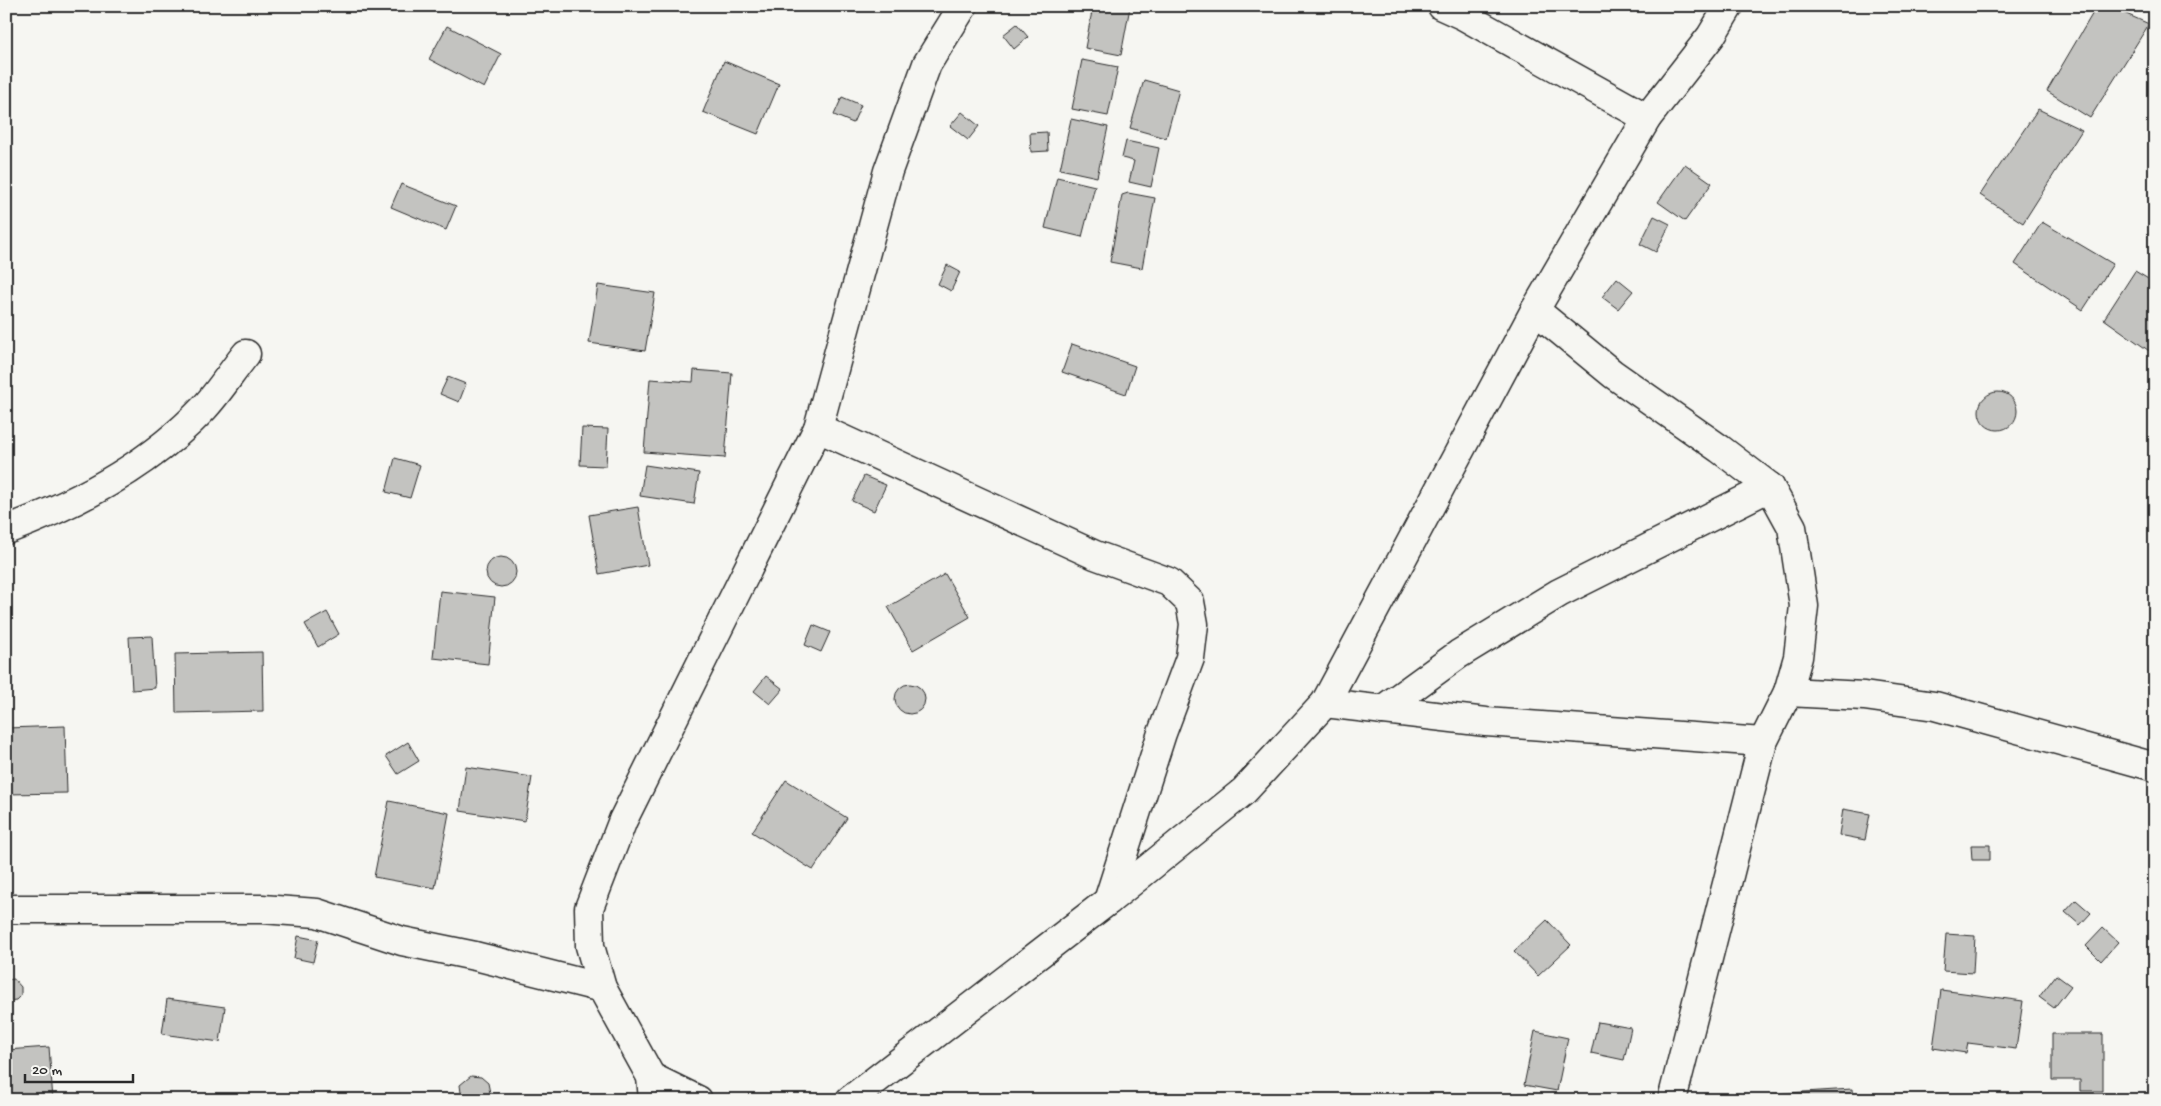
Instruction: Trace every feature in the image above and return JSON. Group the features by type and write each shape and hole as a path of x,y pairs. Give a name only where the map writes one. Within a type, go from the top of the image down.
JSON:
{"street":[{"path":"698,1100 652,1089 602,988 590,946 589,908 623,820 818,428 888,172 927,64 962,6"},
{"path":"1442,6 1464,16 1647,118"},
{"path":"1704,6 1711,36"},
{"path":"850,1100 1108,901 1244,791 1325,703 1535,310 1647,118 1711,36 1729,6"},
{"path":"1535,310 1614,374 1770,487 1792,527 1804,606 1798,656 1788,692 1763,742 1672,1100"},
{"path":"6,530 34,520 99,489 150,455 204,408 246,354"},
{"path":"818,428 1094,555 1169,582 1190,602 1194,624 1190,658 1162,732 1108,901"},
{"path":"1382,710 1458,654 1560,593 1770,487"},
{"path":"1788,692 1864,696 1935,706 2155,767"},
{"path":"1325,703 1486,722 1763,742"},
{"path":"6,909 262,909 317,913 402,940 602,988"}],"building":[{"path":"1093,6 1130,7 1121,55 1085,48"},
{"path":"2097,6 2108,6 2149,24 2090,118 2047,91"},
{"path":"1017,24 1028,37 1014,49 1003,35"},
{"path":"447,26 501,54 484,88 429,59"},
{"path":"1082,60 1118,67 1108,116 1072,109"},
{"path":"724,61 779,84 758,134 703,112"},
{"path":"1144,80 1179,90 1166,138 1130,128"},
{"path":"842,97 861,105 853,123 834,115"},
{"path":"2038,109 2082,130 2023,223 1980,195"},
{"path":"962,112 979,126 968,140 950,126"},
{"path":"1071,119 1108,127 1097,177 1060,169"},
{"path":"1047,132 1048,151 1031,152 1030,133"},
{"path":"1126,141 1159,148 1151,187 1129,182 1134,161 1122,158"},
{"path":"1685,164 1712,183 1685,221 1658,202"},
{"path":"1057,177 1095,186 1082,237 1045,228"},
{"path":"401,184 456,206 446,230 391,207"},
{"path":"1128,193 1155,198 1142,268 1110,262 1122,195"},
{"path":"1654,216 1670,224 1656,252 1640,244"},
{"path":"2042,222 2113,264 2083,310 2015,264"},
{"path":"947,265 960,272 951,291 938,284"},
{"path":"2135,271 2155,283 2155,355 2104,319"},
{"path":"1617,278 1633,291 1618,309 1602,297"},
{"path":"598,285 655,293 645,351 589,343"},
{"path":"1072,344 1135,366 1126,394 1062,372"},
{"path":"694,370 732,373 725,458 644,452 650,379 693,382"},
{"path":"448,377 466,384 459,402 440,394"},
{"path":"1998,392 2011,398 2017,411 2011,424 1998,430 1985,424 1979,411 1985,398"},
{"path":"582,428 608,429 606,466 580,465"},
{"path":"395,458 420,465 410,498 386,492"},
{"path":"645,465 699,473 694,504 640,496"},
{"path":"864,476 886,485 874,511 852,501"},
{"path":"638,507 648,565 599,574 589,515"},
{"path":"501,557 512,561 516,572 512,583 501,587 490,583 486,572 490,561"},
{"path":"945,574 970,617 913,650 888,607"},
{"path":"440,591 495,597 488,664 433,658"},
{"path":"327,612 339,634 318,647 305,624"},
{"path":"813,625 830,632 821,652 805,645"},
{"path":"152,636 155,688 132,690 129,637"},
{"path":"262,652 263,711 176,713 175,654"},
{"path":"766,676 783,689 770,704 754,691"},
{"path":"910,684 921,688 925,699 921,710 910,714 899,710 895,699 899,688"},
{"path":"65,726 67,793 6,794 6,728"},
{"path":"408,742 419,761 398,774 386,756"},
{"path":"466,767 532,777 525,821 460,811"},
{"path":"786,780 847,818 813,870 752,832"},
{"path":"389,801 449,813 435,888 374,877"},
{"path":"1843,809 1870,814 1865,840 1839,835"},
{"path":"1971,845 1990,845 1990,860 1972,860"},
{"path":"2076,900 2091,913 2080,925 2065,912"},
{"path":"1547,920 1571,945 1538,976 1514,951"},
{"path":"2103,928 2118,942 2101,961 2086,946"},
{"path":"1946,934 1975,936 1973,973 1943,971"},
{"path":"298,936 318,940 313,962 294,958"},
{"path":"2056,975 2071,986 2054,1008 2039,997"},
{"path":"14,979 21,987 21,995 16,1000 8,1001 6,1000 6,980"},
{"path":"1941,990 2023,1001 2016,1049 1968,1043 1966,1053 1933,1048"},
{"path":"167,999 225,1007 220,1042 162,1034"},
{"path":"1598,1022 1631,1028 1624,1060 1591,1053"},
{"path":"1535,1031 1568,1038 1557,1091 1524,1085"},
{"path":"2052,1034 2103,1034 2103,1091 2080,1091 2080,1080 2052,1080"},
{"path":"49,1047 53,1100 6,1100 6,1050"},
{"path":"471,1076 481,1077 488,1083 490,1093 487,1100 462,1100 460,1085"},
{"path":"1852,1089 1853,1100 1772,1100 1772,1094"}]}
